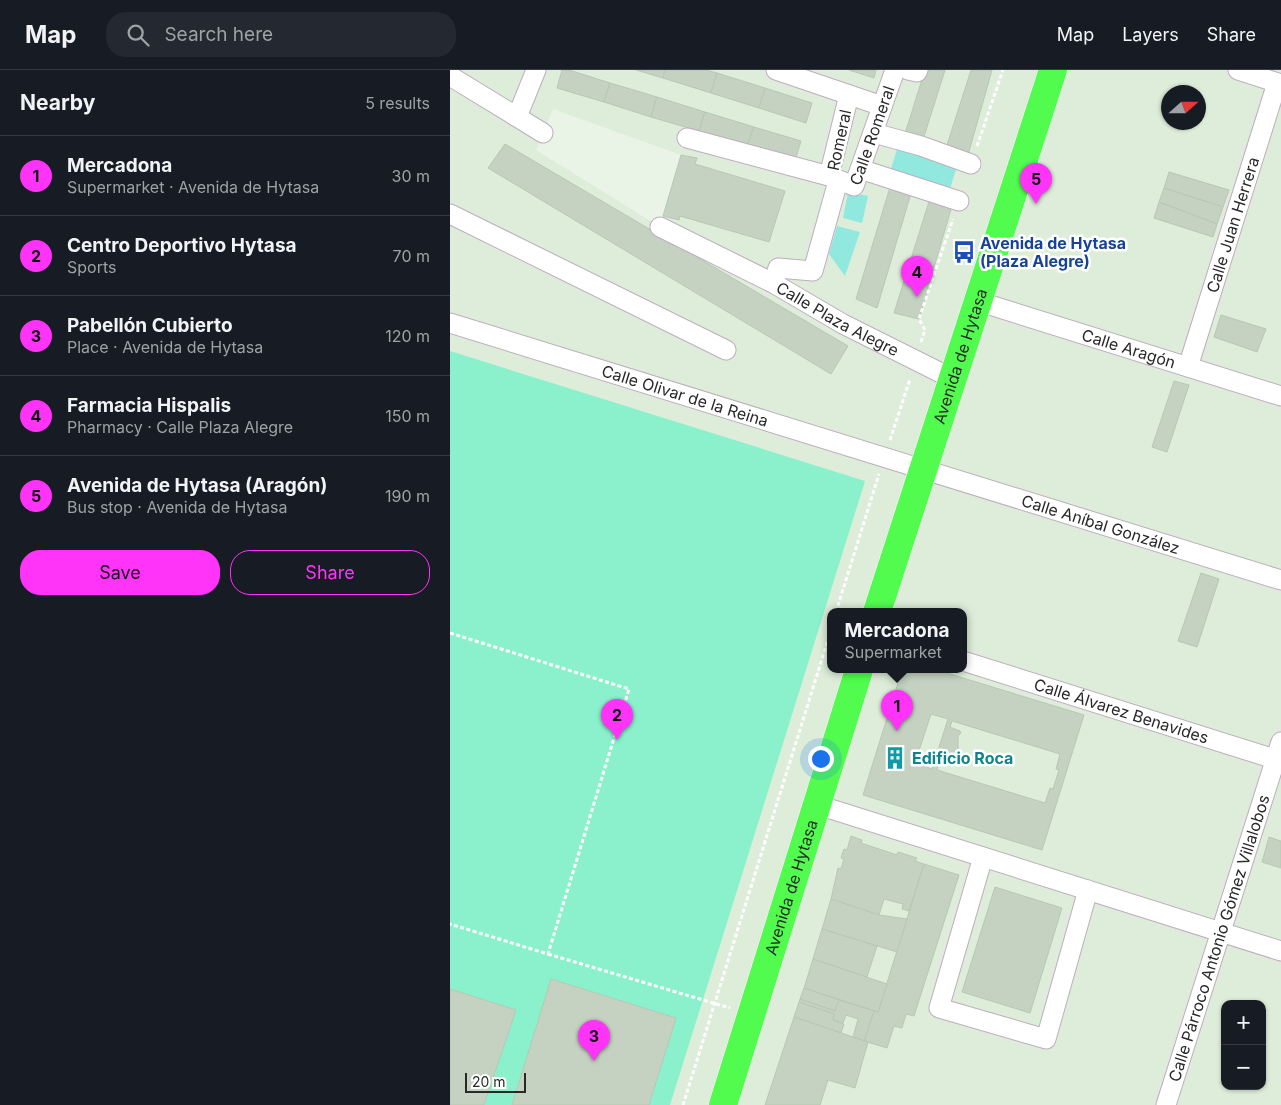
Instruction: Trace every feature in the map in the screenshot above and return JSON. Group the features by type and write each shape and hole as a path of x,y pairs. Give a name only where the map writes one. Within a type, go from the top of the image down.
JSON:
{"main road":[{"name":"Avenida de Hytasa","path":"878,608 922,468 1053,71"},
{"name":"Avenida de Hytasa","path":"723,1105 858,673"}],"street":[{"path":"517,117 536,70"},
{"path":"776,70 882,106"},
{"name":"Calle Romeral","path":"834,178 854,186 895,70"},
{"name":"Calle Romeral","path":"908,70 917,72 918,70"},
{"path":"1238,70 1279,83"},
{"path":"450,76 543,133"},
{"name":"Calle Juan Herrera","path":"1188,367 1279,83"},
{"name":"Romeral","path":"834,178 849,95"},
{"path":"874,132 971,164"},
{"path":"687,138 834,178"},
{"path":"860,169 959,201"},
{"name":"Calle Plaza Alegre","path":"834,178 813,271 778,268 773,283 843,324 952,378"},
{"path":"450,214 726,350"},
{"path":"660,227 773,283"},
{"path":"807,302 813,271"},
{"name":"Calle Aragón","path":"977,301 1281,396"},
{"name":"Calle Olivar de la Reina","path":"450,322 884,458 922,468"},
{"name":"Calle Aníbal González","path":"922,468 1281,580"},
{"name":"Calle Álvarez Benavides","path":"967,662 1279,754"},
{"name":"Calle Párroco Antonio Gómez Villalobos","path":"1169,1104 1221,932 1279,754"},
{"path":"818,804 1281,951"},
{"path":"983,857 939,1008 1046,1039 1088,890"}],"path":[{"path":"971,164 1003,70"},
{"path":"837,608 916,361 925,330 919,319 959,201"},
{"path":"450,633 629,689 548,954"},
{"path":"683,1105 827,643"},
{"path":"450,924 752,1015"}],"shaded area":[{"path":"553,109 681,155 660,227 536,150"},
{"path":"899,143 958,163 948,195 888,178"},
{"path":"848,192 868,196 862,223 843,218"},
{"path":"837,226 860,232 845,276 829,254"}],"green space":[{"path":"450,351 865,481 670,1105 450,1105"}],"building":[{"path":"562,70 569,70 610,83 604,102 557,88"},
{"path":"636,70 665,70 663,78"},
{"path":"665,70 706,70 717,73 711,93 663,78"},
{"path":"849,70 876,70 874,78"},
{"path":"925,70 945,70 921,146 903,140"},
{"path":"971,70 992,70 968,155 947,145"},
{"path":"717,73 765,88 759,108 711,93"},
{"path":"610,83 657,97 651,117 604,102"},
{"path":"765,88 812,103 806,123 759,108"},
{"path":"657,97 705,112 699,131 651,117"},
{"path":"705,112 754,127 747,146 699,131"},
{"path":"754,127 801,141 795,161 747,146"},
{"path":"505,144 848,346 831,374 488,168"},
{"path":"681,155 697,158 695,164 785,191 769,242 680,216 679,220 663,216"},
{"path":"1169,172 1229,190 1223,207 1164,188"},
{"path":"891,184 912,190 877,308 856,299"},
{"path":"1164,188 1223,207 1217,224 1159,202"},
{"path":"932,192 954,199 919,319 894,313"},
{"path":"1159,202 1217,224 1213,237 1154,218"},
{"path":"1221,315 1266,329 1257,352 1214,337"},
{"path":"1174,381 1189,385 1167,452 1152,447"},
{"path":"1201,573 1219,579 1197,647 1178,641"},
{"name":"Edificio Roca","path":"901,673 947,673 1084,715 1042,850 863,795","holes":["931,714 948,719 932,769 915,763","952,721 1060,754 1056,769 1059,770 1053,789 1050,788 1045,803 937,770 939,763 949,766 953,763 951,760 958,751 958,736 961,733 950,727"]},
{"path":"851,836 862,840 861,843 897,855 898,852 917,858 915,861 924,864 909,911 902,909 903,904 884,899 879,915 831,899 838,868 841,869 844,859 841,858 844,849 847,850"},
{"path":"1269,837 1281,841 1281,868 1262,862"},
{"path":"924,864 959,875 914,1016 906,1014 902,1028 894,1026 887,1048 864,1041 874,1011 878,1012"},
{"path":"995,887 1062,908 1030,1013 962,992"},
{"path":"831,899 879,915 907,919 897,952 822,929"},
{"path":"822,929 877,946 867,977 813,959"},
{"path":"813,959 887,984 878,1012 804,988"},
{"path":"551,979 676,1018 649,1105 512,1105"},
{"path":"804,988 839,1000 835,1011 800,999"},
{"path":"450,989 516,1010 484,1105 450,1105"},
{"path":"800,999 835,1011 839,1000 874,1011 864,1041 853,1037 858,1019 846,1015 843,1023 833,1020 834,1014 799,1002"},
{"path":"799,1002 834,1014 833,1020 844,1024 841,1033 794,1017"},
{"path":"794,1017 868,1042 855,1088 828,1080 820,1105 765,1105"}],"place":[{"name":"Avenida de Hytasa (Aragón)","path":"1036,204"},
{"name":"Avenida de Hytasa (Plaza Alegre)","path":"964,252"},
{"name":"Farmacia Hispalis","path":"917,297"},
{"name":"Mercadona","path":"897,731"},
{"name":"Centro Deportivo Hytasa","path":"617,740"},
{"name":"Edificio Roca","path":"895,758"},
{"name":"Pabellón Cubierto","path":"594,1061"}]}
